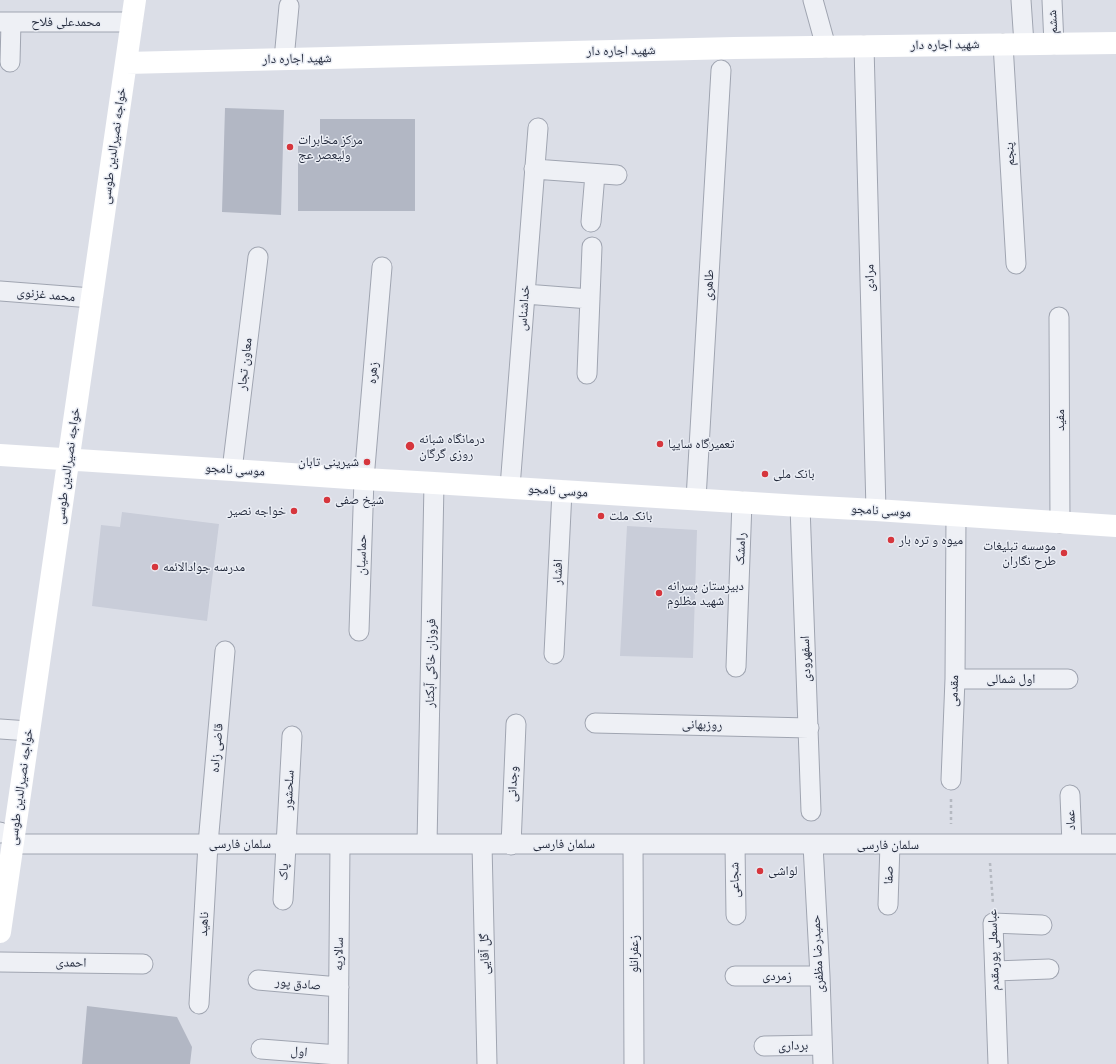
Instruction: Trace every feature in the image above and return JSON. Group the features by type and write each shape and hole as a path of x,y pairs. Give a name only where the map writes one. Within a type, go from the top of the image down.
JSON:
{"main road":[{"name":"خواجه نصیرالدین طوسی","path":"0,932 5,836 29,731 135,0"},
{"name":"شهید اجاره دار","path":"126,63 734,48 1116,43"},
{"name":"موسی نامجو","path":"0,455 364,480 510,487 1116,526"}],"street":[{"path":"813,0 826,47"},
{"name":"پنجم","path":"1016,264 1014,44 1021,0"},
{"name":"ششم","path":"1052,0 1054,44"},
{"path":"284,59 289,6"},
{"name":"محمدعلی فلاح","path":"6,22 132,22"},
{"path":"6,22 10,62"},
{"name":"مرادی","path":"864,46 876,510"},
{"name":"طاهری","path":"696,499 721,70"},
{"name":"خداشناس","path":"510,487 538,128"},
{"path":"534,170 618,175"},
{"path":"591,222 595,174"},
{"path":"587,374 592,247"},
{"name":"معاون تجار","path":"232,470 258,257"},
{"name":"زهره","path":"364,480 382,267"},
{"name":"محمد غزنوی","path":"0,291 92,298"},
{"path":"525,294 590,299"},
{"name":"مفید","path":"1059,317 1060,523"},
{"name":"حماسیان","path":"359,631 364,480"},
{"name":"فروزان خاکی آبکنار","path":"427,844 434,483"},
{"name":"افشار","path":"554,654 562,491"},
{"name":"رامشک","path":"736,667 742,502"},
{"name":"اسفهرودی","path":"800,506 811,811"},
{"name":"مقدمی","path":"951,780 955,678 956,516"},
{"name":"قاضی زاده","path":"208,844 225,651"},
{"name":"اول شمالی","path":"955,678 1068,679"},
{"name":"روزبهانی","path":"595,723 809,728"},
{"name":"وجدانی","path":"511,844 516,724"},
{"path":"0,729 29,731"},
{"name":"سلحشور","path":"286,844 292,736"},
{"name":"عماد","path":"1070,795 1072,844"},
{"name":"سلمان فارسی","path":"5,836 208,844 1116,844"},
{"name":"ناهید","path":"199,1004 208,844"},
{"name":"پاک","path":"283,900 286,844"},
{"name":"سالاریه","path":"338,1059 340,844"},
{"name":"گل آقایی","path":"482,844 487,1064"},
{"name":"زعفرانلو","path":"633,844 634,1064"},
{"name":"شجاعی","path":"735,844 736,915"},
{"name":"صفا","path":"888,905 890,844"},
{"name":"حمیدرضا مظفری","path":"812,845 820,976 821,1045 823,1064"},
{"path":"994,923 1042,925"},
{"name":"عباسعلی پورمقدم","path":"994,923 998,1064"},
{"name":"احمدی","path":"0,962 143,964"},
{"path":"995,971 1049,969"},
{"name":"زمردی","path":"735,976 820,976"},
{"name":"صادق پور","path":"258,980 338,987"},
{"name":"برداری","path":"764,1046 821,1045"},
{"name":"اول","path":"261,1049 338,1059"}],"path":[{"path":"951,780 951,825"},
{"name":"عباسعلی پورمقدم","path":"976,845 988,849 994,923"}],"shaded area":[{"name":"مدرسه جوادالائمه","path":"122,512 219,524 207,621 92,606 101,525 120,527"},
{"name":"دبیرستان پسرانه شهید مظلوم","path":"627,526 697,530 693,658 620,656"}],"building":[{"path":"225,108 284,110 281,215 222,212"},
{"path":"320,119 415,119 415,211 298,211 298,146 320,146"},
{"path":"87,1006 177,1017 192,1047 190,1064 82,1064"}],"place":[{"name":"مرکز مخابرات ولیعصر عج","path":"290,147"},
{"name":"تعمیرگاه سایپا","path":"660,444"},
{"name":"درمانگاه شبانه روزی گرگان","path":"410,446"},
{"name":"شیرینی تابان","path":"367,462"},
{"name":"بانک ملی","path":"765,474"},
{"name":"شیخ صفی","path":"327,500"},
{"name":"خواجه نصیر","path":"294,511"},
{"name":"بانک ملت","path":"601,516"},
{"name":"میوه و تره بار","path":"891,540"},
{"name":"موسسه تبلیغات طرح نگاران","path":"1064,553"},
{"name":"مدرسه جوادالائمه","path":"155,567"},
{"name":"دبیرستان پسرانه شهید مظلوم","path":"659,593"},
{"name":"لواشی","path":"760,871"}]}
